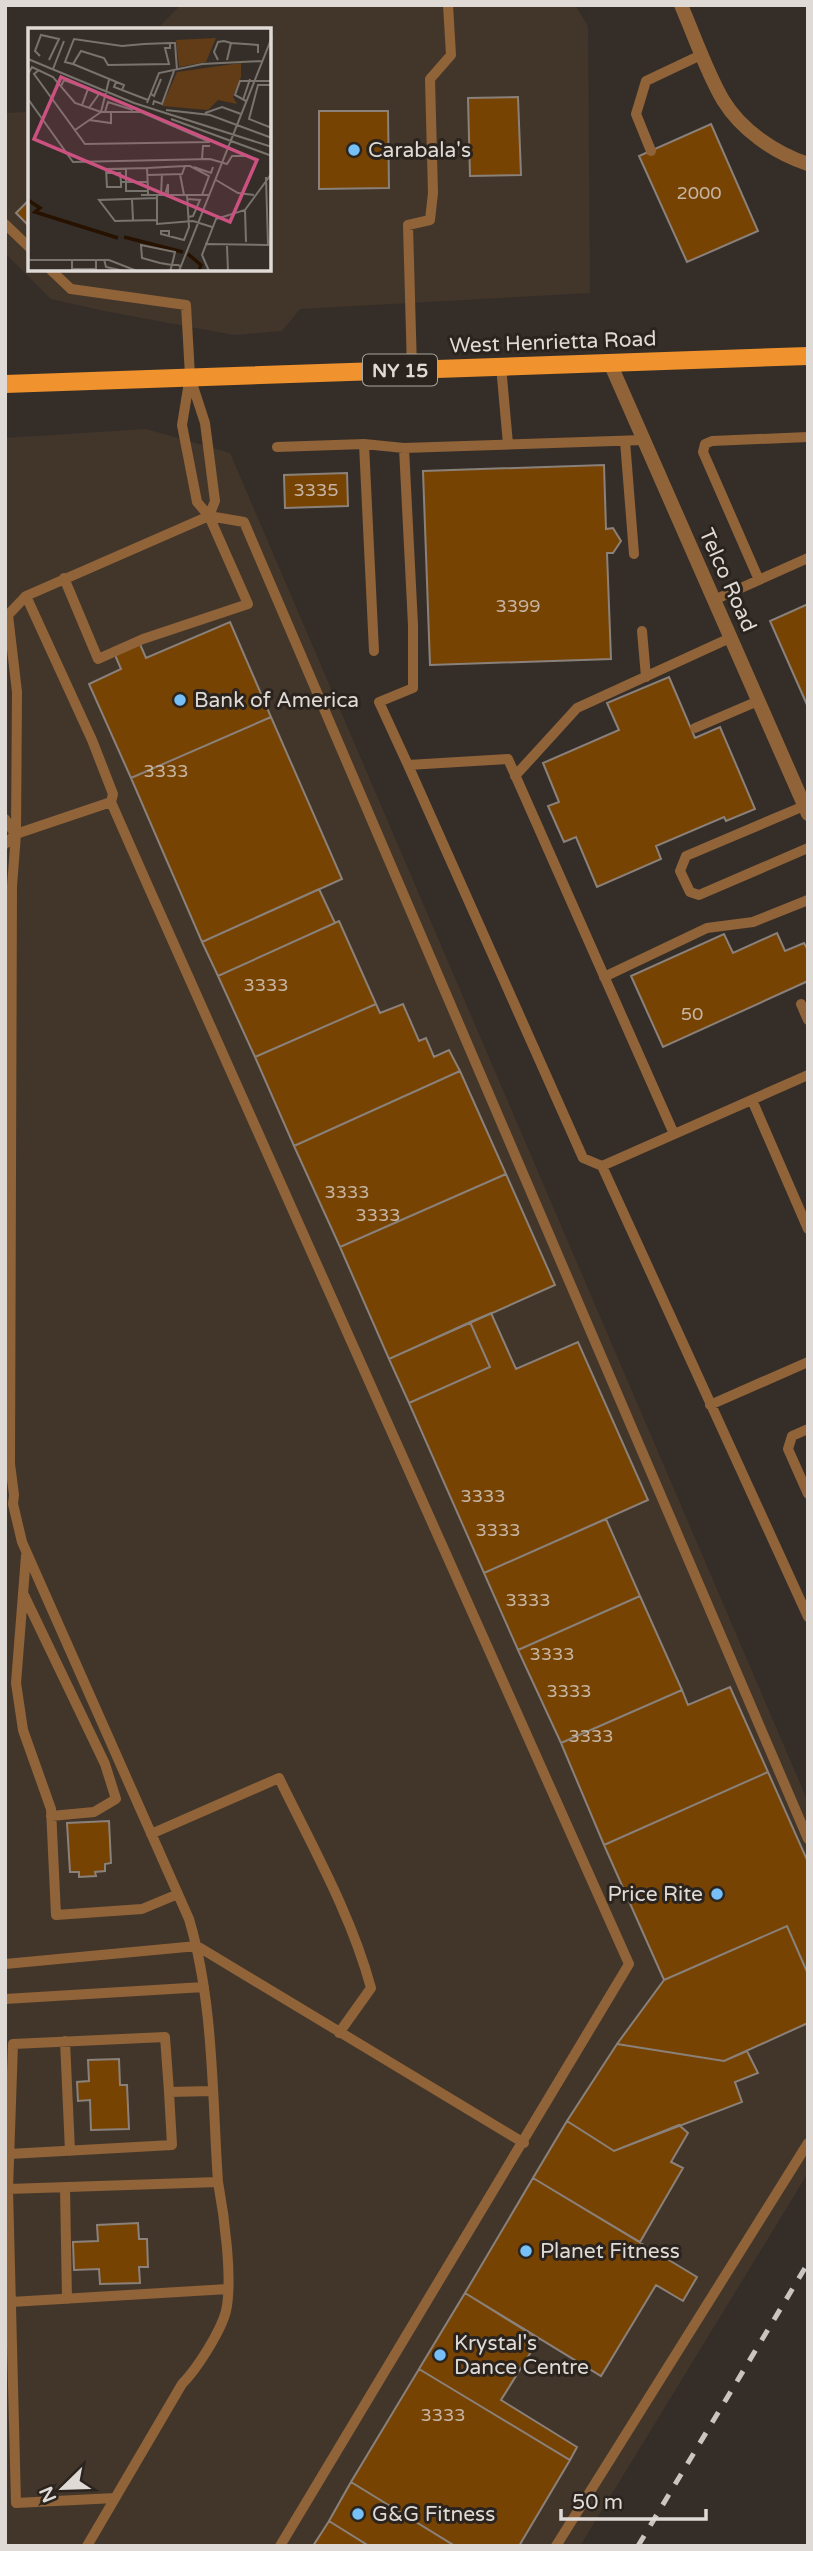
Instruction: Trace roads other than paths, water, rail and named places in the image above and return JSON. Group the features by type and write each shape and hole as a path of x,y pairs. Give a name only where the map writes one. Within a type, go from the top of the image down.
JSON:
{"main road":[{"name":"West Henrietta Road","path":"5,384 808,356"}],"street":[{"path":"681,5 723,100 750,131 788,158 808,164"},
{"name":"Telco Road","path":"610,363 806,810"}],"lane":[{"path":"412,369 408,225 430,220 433,193 430,79 451,55 448,5"},
{"path":"651,151 636,114 646,81 703,54"},
{"path":"5,224 28,246"},
{"path":"52,271 71,289 186,305 190,376 182,425 197,502 209,516 248,604 143,639 99,659 64,578"},
{"path":"501,366 508,444"},
{"path":"190,376 205,423 215,501 209,516"},
{"path":"759,580 703,452 705,444 712,441 808,437"},
{"path":"276,447 364,444 404,448 644,440"},
{"path":"625,441 634,554"},
{"path":"364,444 374,651"},
{"path":"404,448 413,625 413,688 379,702 583,1158 602,1166 808,1617"},
{"path":"86,2546 217,2330 226,2311 228,2289 204,1987 197,1947 189,1919 26,1552 13,1504 10,1464 12,886 16,834 17,692 8,615 26,596 209,516 244,522 808,1839"},
{"path":"714,600 808,558"},
{"path":"26,596 92,740 112,798 629,1964 280,2546"},
{"path":"642,631 646,677"},
{"path":"515,776 577,708 730,638"},
{"path":"695,728 758,701"},
{"path":"408,765 508,759 674,1135"},
{"path":"5,844 16,834 112,798"},
{"path":"806,810 686,856 680,871 690,892 699,895 808,848"},
{"path":"5,819 16,834"},
{"path":"604,977 707,928 754,922 808,900"},
{"path":"801,1004 808,1020"},
{"path":"602,1166 808,1075"},
{"path":"752,1100 808,1229"},
{"path":"710,1405 807,1363"},
{"path":"808,1429 792,1436 788,1449 808,1493"},
{"path":"26,1552 16,1683 23,1730 51,1816 56,1915 142,1909 178,1894"},
{"path":"23,1593 105,1764 116,1799 94,1812 51,1816"},
{"path":"151,1834 279,1778 344,1914 361,1954 370,1988 339,2033"},
{"path":"5,1964 197,1947 524,2143"},
{"path":"5,1999 204,1987"},
{"path":"9,2154 172,2145 165,2037 13,2044 9,2154 8,2189 16,2502 115,2498"},
{"path":"65,2041 70,2151"},
{"path":"169,2091 212,2091"},
{"path":"556,2546 808,2143"},
{"path":"8,2189 218,2182"},
{"path":"65,2188 67,2299"},
{"path":"11,2302 228,2289"}],"railway":[{"path":"638,2546 808,2263"}],"place":[{"name":"Carabala's","path":"354,150"},
{"name":"Bank of America","path":"180,700"},
{"name":"Price Rite","path":"717,1894"},
{"name":"Planet Fitness","path":"526,2251"},
{"name":"Krystal's Dance Centre","path":"440,2355"},
{"name":"G&G Fitness","path":"358,2514"}]}
